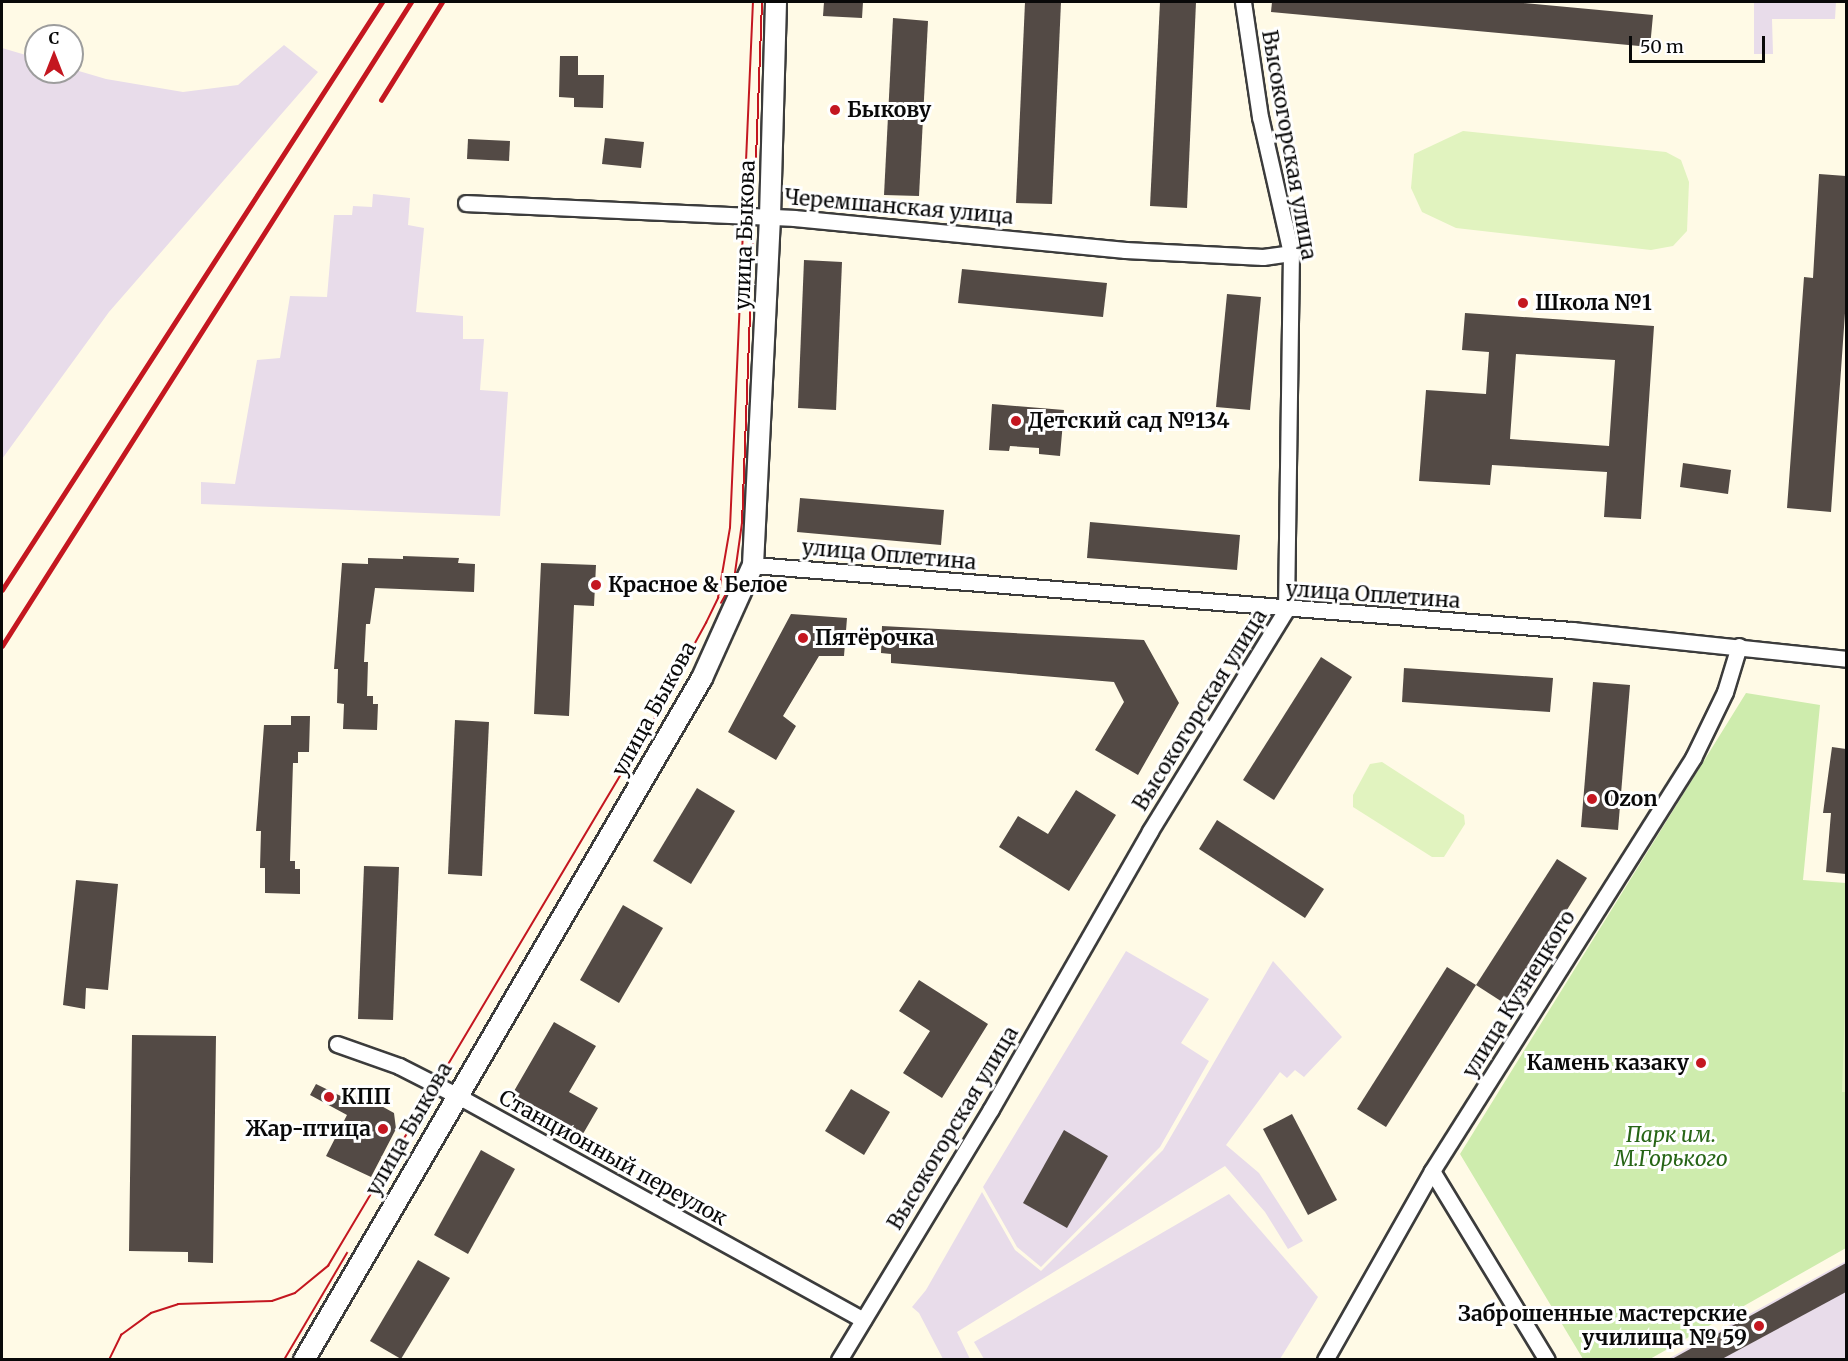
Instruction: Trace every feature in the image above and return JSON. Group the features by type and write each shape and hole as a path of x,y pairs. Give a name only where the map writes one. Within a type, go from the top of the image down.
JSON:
{"street":[{"name":"улица Быкова","path":"304,1359 456,1095 702,678 753,565 770,217 776,2"},
{"name":"Высокогорская улица","path":"838,1359 991,1109 1150,831 1287,610 1291,254 1260,117 1243,2"},
{"name":"Черемшанская улица","path":"466,202 770,217 1125,249 1263,257 1291,254"},
{"name":"улица Оплетина","path":"753,565 1287,610 1572,630 1846,659"},
{"name":"улица Кузнецкого","path":"1325,1359 1432,1171 1694,758 1725,692 1739,646"},
{"name":"Станционный переулок","path":"338,1044 399,1066 456,1095 863,1320"},
{"path":"1432,1171 1547,1359"}],"shaded area":[{"path":"1754,2 1836,2 1835,19 1772,19 1773,54 1754,54"},
{"path":"284,45 318,72 109,312 2,459 2,48 24,54 24,84 84,84 84,73 106,79 183,92 238,85"},
{"path":"373,194 410,198 408,225 424,228 416,312 463,316 463,339 484,339 480,390 508,392 500,516 201,504 201,482 235,484 257,360 280,358 290,296 327,297 334,215 352,215 353,206 372,207"},
{"path":"1126,951 1209,999 1181,1043 1209,1061 1160,1147 1041,1267 1017,1247 983,1187"},
{"path":"1273,961 1342,1037 1304,1077 1295,1070 1287,1078 1280,1072 1226,1145 1259,1173 1303,1241 1288,1249 1265,1212 1225,1166 957,1332 970,1359 943,1359 919,1313 912,1307 926,1290 982,1192 1015,1250 1041,1271 1163,1150"},
{"path":"1229,1194 1318,1297 1280,1359 984,1359 974,1342"},
{"path":"1846,1261 1846,1359 1668,1359"}],"green space":[{"path":"1463,131 1666,152 1681,160 1689,182 1687,231 1673,246 1651,250 1456,228 1422,212 1411,188 1414,154"},
{"name":"Парк им. М.Горького","path":"1746,693 1820,705 1803,880 1846,883 1846,1248 1650,1359 1583,1359 1460,1154"},
{"path":"1382,762 1464,815 1465,824 1444,857 1432,857 1353,807 1353,795 1370,764"},
{"path":"1846,976 1846,1092 1842,1092"}],"building":[{"path":"824,2 863,2 862,18 823,16"},
{"path":"1025,2 1061,2 1052,204 1016,203"},
{"path":"1160,2 1196,2 1187,208 1150,206"},
{"path":"1272,2 1513,2 1653,15 1650,47 1271,12"},
{"path":"893,18 928,21 919,196 884,195"},
{"path":"560,56 578,56 578,75 604,75 603,108 574,107 574,98 559,97"},
{"path":"605,138 644,142 641,168 602,164"},
{"path":"468,139 510,141 509,161 467,159"},
{"path":"1819,174 1846,176 1846,299 1831,512 1787,508 1804,277 1813,278"},
{"path":"804,260 842,262 836,410 798,408"},
{"path":"962,269 1107,283 1103,317 958,303"},
{"path":"1227,294 1261,297 1250,410 1216,407"},
{"path":"1465,313 1654,326 1641,519 1604,517 1607,472 1492,465 1490,485 1419,481 1426,390 1486,394 1489,352 1462,350","holes":["1516,354 1615,360 1609,446 1510,439"]},
{"path":"992,404 1064,410 1060,456 1039,454 1039,448 1010,446 1009,451 989,450"},
{"path":"1683,463 1731,470 1728,494 1680,487"},
{"path":"800,498 944,510 941,545 797,532"},
{"path":"1090,522 1240,535 1237,570 1087,558"},
{"path":"403,556 459,558 458,563 475,564 474,592 375,588 370,624 366,624 364,662 368,662 367,696 373,696 373,704 378,704 377,730 343,729 344,704 337,703 338,669 334,669 342,563 368,564 368,558 403,559"},
{"path":"541,563 596,565 594,606 574,605 569,716 534,714"},
{"path":"791,614 847,618 844,656 819,656 783,716 796,726 776,760 728,732"},
{"path":"882,626 1144,640 1179,703 1138,775 1095,750 1124,702 1114,682 891,663 891,654 881,653"},
{"path":"1321,657 1352,677 1274,800 1243,780"},
{"path":"1404,668 1553,678 1550,712 1402,702"},
{"path":"1593,682 1630,685 1618,830 1581,827"},
{"path":"291,716 310,716 309,752 298,752 298,763 293,763 290,861 295,861 295,869 300,869 300,894 265,893 265,868 260,868 261,831 256,831 264,725 291,725"},
{"path":"455,720 489,722 482,876 448,874"},
{"path":"1832,747 1846,749 1846,874 1826,872 1831,813 1823,813"},
{"path":"697,788 735,811 691,884 653,861"},
{"path":"1076,790 1116,815 1069,891 999,847 1018,816 1048,834"},
{"path":"1217,820 1324,889 1305,918 1199,849"},
{"path":"1557,859 1587,878 1507,1005 1476,985"},
{"path":"364,866 399,867 393,1020 358,1019"},
{"path":"76,880 118,884 108,990 86,988 85,1009 63,1005"},
{"path":"623,905 663,928 619,1003 580,980"},
{"path":"1447,967 1476,985 1386,1127 1357,1109"},
{"path":"919,980 988,1024 942,1098 903,1073 930,1031 899,1011"},
{"path":"554,1022 596,1046 569,1092 598,1108 580,1139 510,1098"},
{"path":"132,1035 216,1036 213,1263 188,1262 188,1252 129,1251"},
{"path":"316,1084 353,1102 358,1093 394,1113 396,1129 371,1177 326,1156 347,1115 310,1095"},
{"path":"851,1089 890,1112 864,1155 825,1131"},
{"path":"1292,1114 1337,1200 1308,1215 1263,1129"},
{"path":"1064,1130 1108,1156 1067,1228 1023,1203"},
{"path":"481,1150 515,1169 468,1254 434,1235"},
{"path":"418,1260 450,1278 401,1359 370,1341"},
{"name":"Заброшенные мастерские училища № 59","path":"1846,1263 1846,1292 1722,1359 1672,1359"}],"tram line":[{"path":"109,1360 121,1335 151,1313 178,1304 272,1301 295,1293 328,1266 648,729 718,598 730,528 753,2"},
{"path":"721,603 734,580 742,523 762,2"},
{"path":"284,1360 347,1253"}],"railway":[{"path":"2,590 382,2"},
{"path":"2,646 411,2"},
{"path":"381,100 442,2"}],"place":[{"name":"Быкову","path":"835,110"},
{"name":"Школа №1","path":"1523,303"},
{"name":"Детский сад №134","path":"1016,421"},
{"name":"Красное & Белое","path":"596,585"},
{"name":"Пятёрочка","path":"803,638"},
{"name":"Ozon","path":"1592,799"},
{"name":"Камень казаку","path":"1701,1063"},
{"name":"КПП","path":"329,1097"},
{"name":"Жар-птица","path":"383,1129"},
{"name":"Заброшенные мастерские училища № 59","path":"1759,1326"}]}
